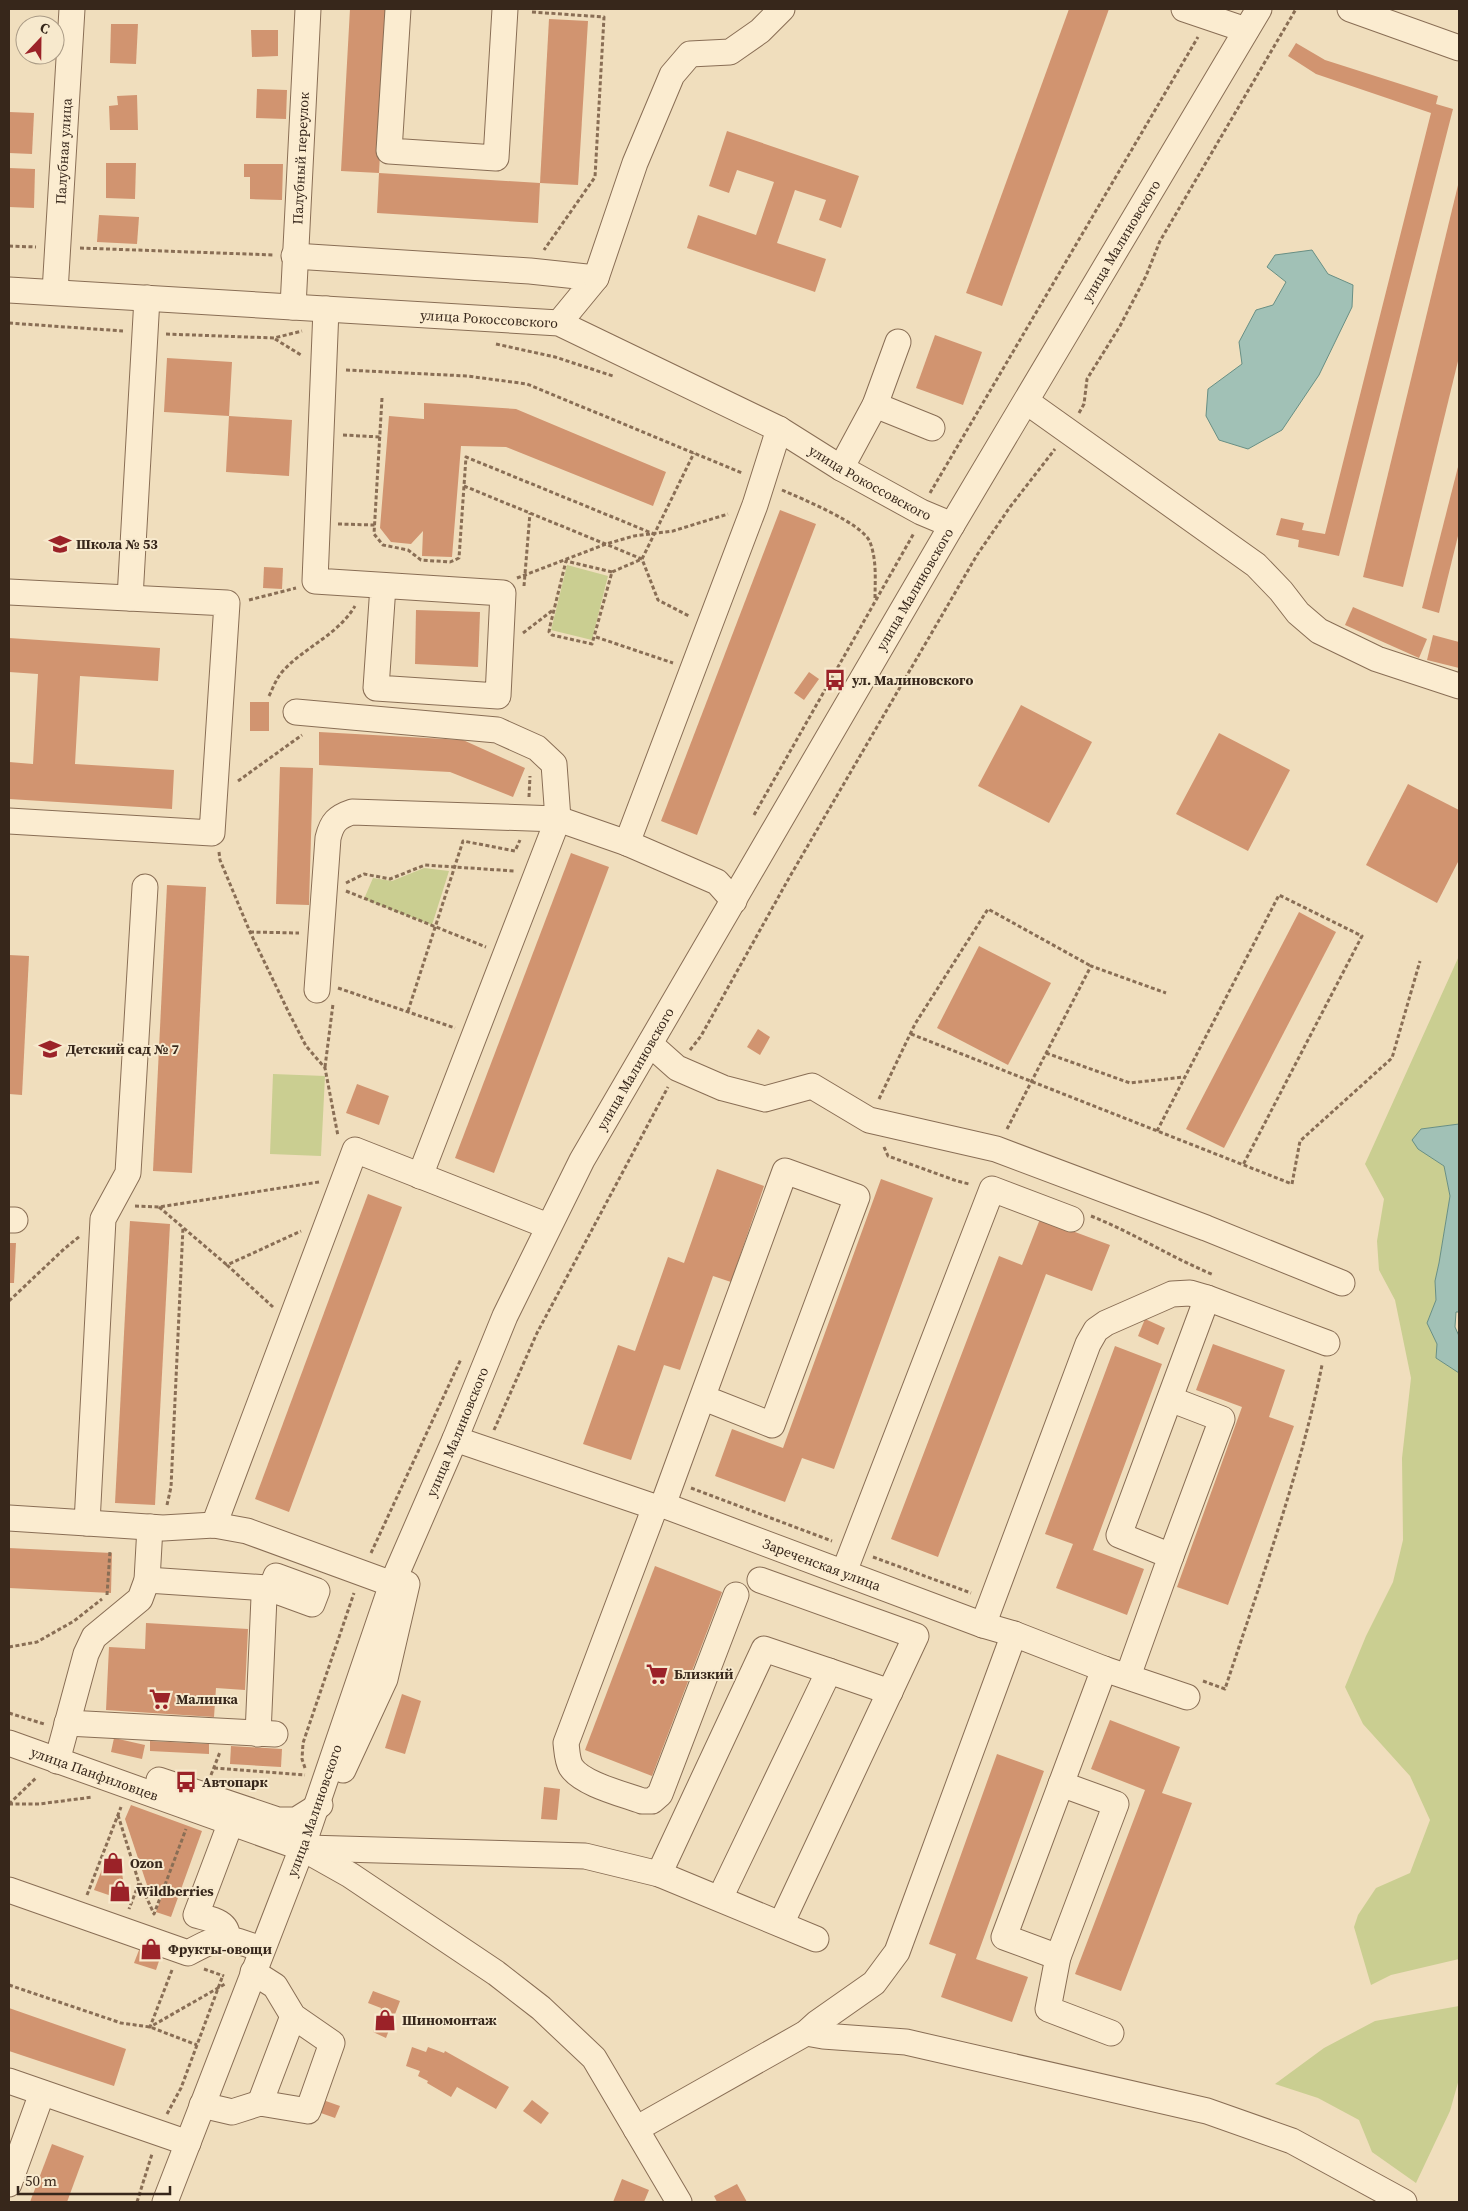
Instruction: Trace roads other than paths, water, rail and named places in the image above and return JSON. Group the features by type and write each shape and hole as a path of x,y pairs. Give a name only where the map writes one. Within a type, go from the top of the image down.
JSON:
{"street":[{"name":"Палубная улица","path":"55,292 72,9"},
{"name":"Палубный переулок","path":"293,307 294,256 308,9"},
{"path":"398,9 389,151 496,158 505,9"},
{"path":"559,323 596,278 635,164 672,75 690,54 730,52 760,31 782,9"},
{"name":"улица Малиновского","path":"165,2202 257,1960 302,1848 392,1584 455,1439 505,1316 548,1226 582,1160 952,525 1027,402 1258,9"},
{"path":"1350,9 1459,48"},
{"path":"1195,13 1246,30"},
{"path":"294,256 530,271 596,278"},
{"name":"улица Рокоссовского","path":"9,290 559,323 779,429 841,468 922,512 952,525"},
{"path":"130,598 147,298"},
{"path":"326,309 315,580 503,593 498,696 376,688 373,585"},
{"path":"841,468 875,405 898,342"},
{"path":"1027,402 1256,565 1281,591 1298,613 1319,631 1377,658 1459,686"},
{"path":"875,405 932,428"},
{"path":"628,843 755,505 779,429"},
{"path":"9,592 227,604 212,834 9,821"},
{"path":"301,722 497,730 536,748 554,764 558,819 420,1176"},
{"path":"326,989 323,909 328,838 331,825 339,817 352,812 558,819 628,843 717,882 734,901"},
{"path":"97,1523 103,1219 128,1173 145,887"},
{"path":"650,1044 677,1068 723,1088 765,1099 812,1086 869,1120 996,1150 1206,1228 1342,1283"},
{"path":"214,1525 355,1150 548,1226"},
{"path":"704,1398 772,1425 857,1197 785,1171 704,1398 566,1743 567,1755 571,1766 579,1776 642,1801 652,1801 660,1794 736,1595"},
{"path":"844,1572 992,1189 1077,1216"},
{"path":"983,1625 1088,1344 1096,1330 1106,1323 1172,1294 1190,1293 1327,1343"},
{"path":"1171,1556 1119,1535 1207,1298"},
{"path":"1058,1957 1004,1936 1062,1784 1171,1556 1222,1419 1170,1399"},
{"name":"Зареченская улица","path":"455,1439 663,1499 844,1572 983,1625 1014,1634 1116,1672 1193,1688"},
{"path":"157,1527 140,1599 94,1637 86,1654 58,1758 172,1783 278,1820 296,1820 314,1811 330,1796 385,1679 423,1511"},
{"path":"9,1518 157,1527 214,1525 256,1534 392,1584"},
{"path":"97,1523 127,1533 140,1542 148,1569"},
{"path":"67,1723 266,1734 264,1597 269,1588 148,1569"},
{"path":"760,1580 916,1636 781,1924"},
{"path":"636,2129 806,2033 817,2022 874,1983 897,1952 1014,1634"},
{"path":"659,1874 764,1649 890,1692"},
{"path":"720,1898 829,1670"},
{"name":"улица Панфиловцев","path":"16,1746 58,1758 185,1812 231,1822"},
{"path":"1062,1784 1116,1804 1058,1957 1048,2009 1111,2033"},
{"path":"227,1938 228,1930 224,1925 196,1915 231,1822 302,1848 358,1880 496,1973 540,2008 594,2058 636,2129 664,2192 679,2202"},
{"path":"302,1848 585,1856 659,1874 816,1939"},
{"path":"9,1890 188,1953 215,1940 227,1938 257,1960 293,2016 332,2043 308,2112 260,2103 232,2112 202,2105"},
{"path":"9,1903 17,1906 42,1902"},
{"path":"260,2103 293,2016"},
{"path":"806,2033 906,2042 1207,2111 1292,2141 1404,2202"},
{"path":"9,2081 188,2144"},
{"path":"9,2184 19,2130 42,2092"}],"water":[{"path":"1312,250 1328,274 1353,285 1352,307 1319,375 1282,430 1248,449 1219,440 1206,416 1208,389 1242,364 1239,342 1256,310 1273,305 1286,282 1267,267 1275,255"},
{"path":"1459,1124 1459,1312 1456,1312 1455,1327 1459,1336 1459,1373 1436,1358 1437,1344 1427,1323 1436,1300 1435,1281 1450,1196 1444,1166 1418,1149 1412,1140 1421,1129"}],"place":[{"name":"Школа № 53","path":"60,544"},
{"name":"ул. Малиновского","path":"835,680"},
{"name":"Детский сад № 7","path":"50,1049"},
{"name":"Близкий","path":"657,1674"},
{"name":"Малинка","path":"160,1699"},
{"name":"Автопарк","path":"186,1782"},
{"name":"Ozon","path":"113,1863"},
{"name":"Wildberries","path":"120,1891"},
{"name":"Фрукты-овощи","path":"151,1949"},
{"name":"Шиномонтаж","path":"385,2020"}]}
